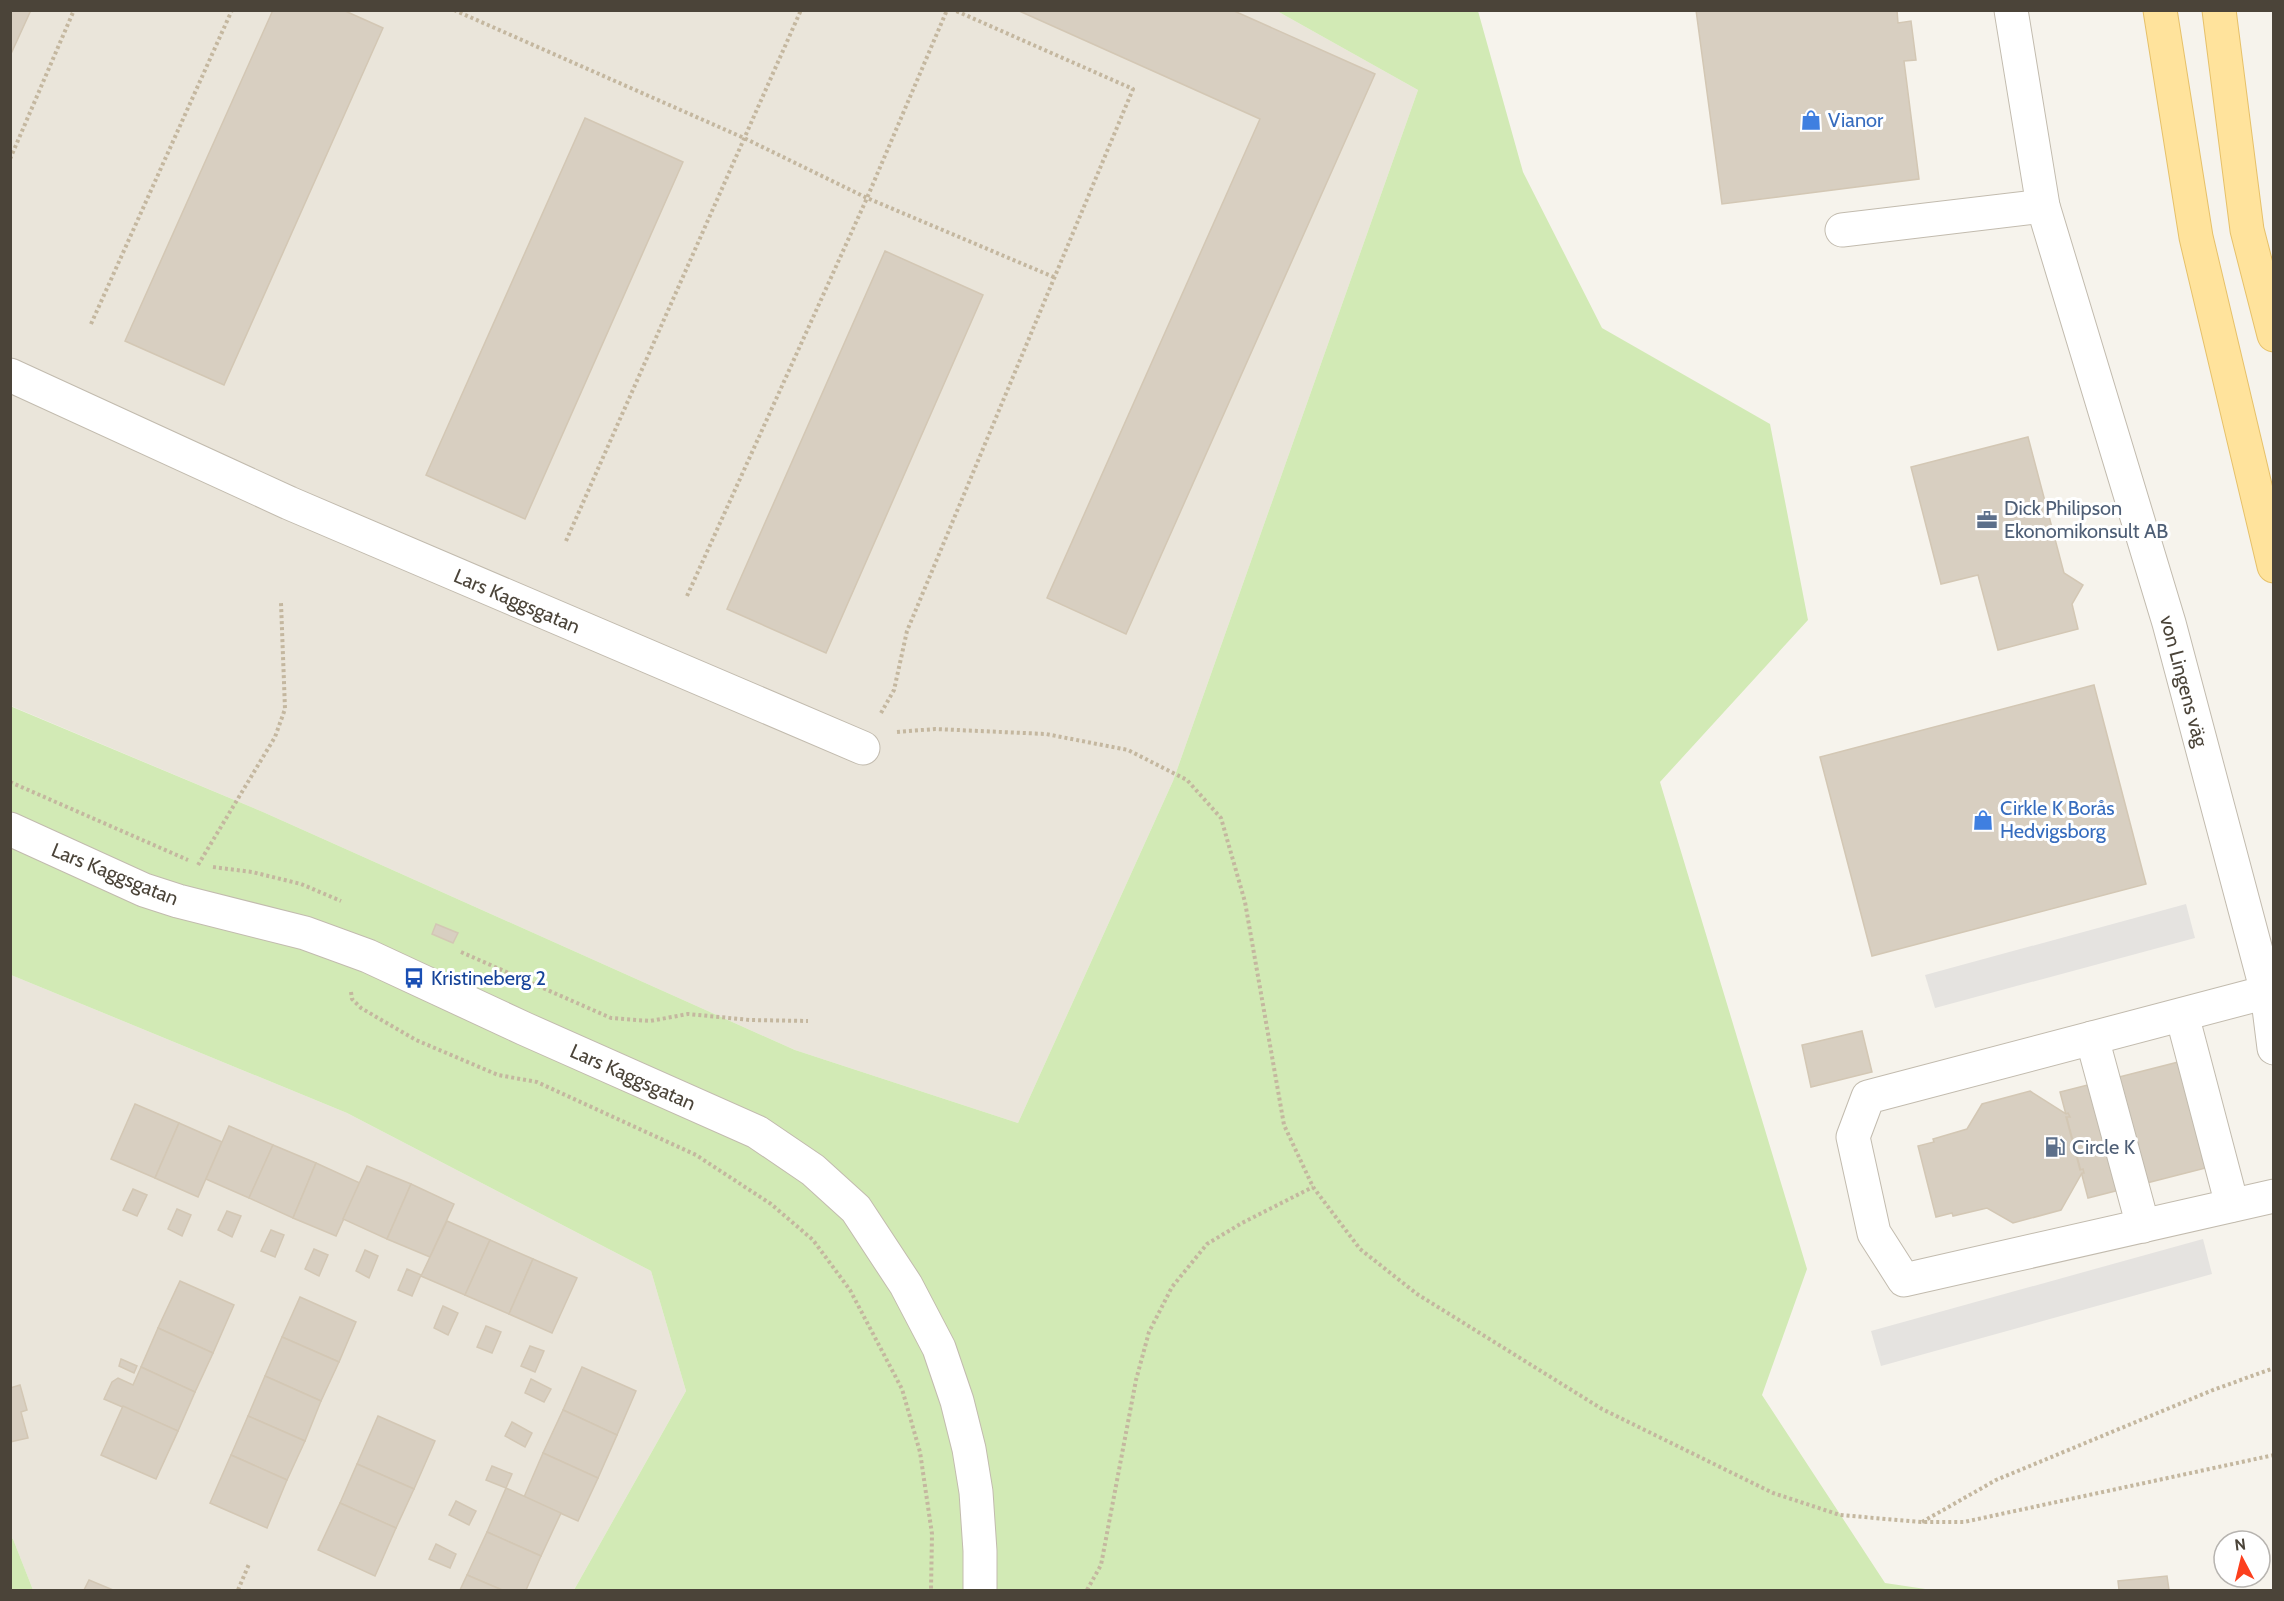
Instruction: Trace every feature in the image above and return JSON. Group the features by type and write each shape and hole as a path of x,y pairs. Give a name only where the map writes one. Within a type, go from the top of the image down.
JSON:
{"main road":[{"path":"2160,10 2196,237 2274,566"},
{"path":"2219,10 2247,230 2274,335"}],"street":[{"name":"von Lingens väg","path":"2011,10 2043,206 2169,623 2267,992 2274,1048"},
{"path":"1842,230 2043,206"},
{"name":"Lars Kaggsgatan","path":"10,375 289,503 862,748"},
{"name":"Lars Kaggsgatan","path":"10,829 144,890 178,901 305,933 368,956 525,1029 758,1132 813,1170 856,1209 906,1285 939,1348 957,1401 969,1449 976,1492 981,1551 980,1590"},
{"path":"2267,992 1868,1097 1853,1137 1874,1233 1904,1280 2274,1196"},
{"path":"2182,1015 2232,1205"},
{"path":"2092,1038 2143,1226"}],"path":[{"path":"10,159 74,10"},
{"path":"90,324 232,10"},
{"path":"454,10 744,138 867,198 1056,278"},
{"path":"566,541 801,10"},
{"path":"687,596 867,198 947,10"},
{"path":"862,748 894,690 907,631 1133,89 954,10"},
{"path":"198,865 275,737 285,709 281,603"},
{"path":"862,748 901,731 935,729 1046,734 1128,750 1187,780 1221,818 1245,902 1284,1125 1313,1187 1360,1250 1409,1287 1602,1409 1773,1493 1840,1515 1921,1522 1964,1522 2274,1455"},
{"path":"10,782 198,865 252,872 301,884 343,902"},
{"path":"458,951 611,1018 650,1021 688,1014 750,1020 808,1021"},
{"path":"368,956 351,991 352,999 361,1008 416,1040 498,1075 537,1082 696,1155 771,1204 813,1240 850,1290 902,1389 920,1452 932,1534 931,1590"},
{"path":"1087,1590 1101,1566 1136,1380 1149,1332 1172,1287 1206,1244 1313,1187"},
{"path":"1921,1522 1996,1480 2213,1390 2274,1368"},
{"path":"238,1590 249,1564"}],"shaded area":[{"path":"10,11 1277,11 1418,90 1173,781 1018,1123 795,1050 263,812 11,706"},
{"path":"2186,904 2195,938 1935,1008 1925,975"},
{"path":"11,975 347,1113 651,1271 686,1391 574,1590 33,1590 11,1538"},
{"path":"2203,1239 2212,1274 1881,1366 1871,1331"}],"green space":[{"path":"1277,11 1478,11 1523,172 1602,328 1770,424 1808,620 1660,782 1807,1269 1762,1395 1885,1583 1932,1590 574,1590 686,1391 651,1271 347,1113 11,975 10,706 263,812 795,1050 1018,1123 1173,781 1418,90"},
{"path":"11,1538 13,1539 33,1590 11,1590"}],"building":[{"path":"10,10 31,10 10,56"},
{"path":"273,10 343,10 383,28 224,385 125,341"},
{"path":"1017,10 1232,10 1375,74 1126,634 1047,598 1260,119"},
{"name":"Vianor","path":"1696,10 1897,10 1898,23 1911,21 1916,60 1904,61 1919,179 1722,204"},
{"path":"585,118 683,162 525,519 426,475"},
{"path":"885,251 983,295 826,653 727,609"},
{"name":"Dick Philipson Ekonomikonsult AB","path":"2028,437 2064,573 2083,585 2072,604 2078,629 1998,650 1978,575 1941,584 1911,467"},
{"name":"Cirkle K Borås Hedvigsborg","path":"2094,685 2146,884 1872,956 1820,757"},
{"path":"436,924 458,933 453,943 432,934"},
{"path":"1862,1031 1872,1072 1811,1087 1802,1045"},
{"path":"2202,1056 2229,1162 2088,1198 2060,1092"},
{"path":"2030,1091 2066,1114 2068,1113 2070,1117 2066,1117 2080,1170 2083,1169 2084,1173 2061,1210 2013,1223 1987,1208 1953,1216 1952,1213 1936,1217 1918,1146 1967,1129 1982,1104"},
{"path":"135,1104 179,1123 155,1178 111,1159"},
{"path":"179,1123 222,1142 198,1197 155,1178"},
{"path":"229,1126 273,1145 249,1198 206,1179"},
{"path":"273,1145 316,1163 293,1218 249,1198"},
{"path":"316,1163 360,1183 336,1236 293,1218"},
{"path":"367,1166 411,1184 387,1239 343,1219"},
{"path":"411,1184 454,1204 430,1257 387,1239"},
{"path":"133,1189 147,1195 137,1216 123,1210"},
{"path":"177,1209 191,1215 182,1236 168,1229"},
{"path":"227,1211 241,1216 232,1237 218,1230"},
{"path":"447,1221 490,1240 465,1295 421,1276"},
{"path":"271,1230 284,1235 275,1257 261,1251"},
{"path":"490,1240 533,1259 509,1314 465,1295"},
{"path":"314,1249 328,1255 319,1276 305,1269"},
{"path":"365,1250 378,1256 369,1278 356,1271"},
{"path":"533,1259 577,1278 552,1333 509,1314"},
{"path":"407,1269 421,1275 412,1296 398,1290"},
{"path":"180,1281 234,1305 213,1353 158,1328"},
{"path":"300,1297 356,1322 339,1362 282,1337"},
{"path":"443,1306 458,1313 448,1335 434,1328"},
{"path":"486,1326 501,1332 492,1353 477,1347"},
{"path":"158,1328 213,1353 195,1392 141,1367"},
{"path":"282,1337 339,1362 321,1401 265,1376"},
{"path":"530,1346 544,1351 535,1372 521,1366"},
{"path":"121,1359 137,1366 134,1373 119,1366"},
{"path":"141,1367 195,1392 178,1431 104,1399 112,1382 118,1378 133,1385"},
{"path":"582,1367 636,1391 617,1435 563,1410"},
{"path":"265,1376 321,1401 305,1441 248,1416"},
{"path":"531,1379 551,1389 544,1402 525,1393"},
{"path":"20,1385 27,1410 21,1412 28,1438 10,1442 10,1388"},
{"path":"123,1406 178,1431 156,1479 101,1455"},
{"path":"563,1410 617,1435 598,1478 543,1453"},
{"path":"248,1416 305,1441 287,1480 231,1455"},
{"path":"378,1416 435,1441 414,1489 357,1464"},
{"path":"512,1422 532,1433 525,1447 505,1436"},
{"path":"543,1453 598,1478 578,1521 524,1497"},
{"path":"231,1455 287,1480 267,1528 210,1503"},
{"path":"357,1464 414,1489 396,1528 340,1503"},
{"path":"492,1466 512,1474 506,1488 486,1480"},
{"path":"506,1488 561,1513 541,1556 487,1532"},
{"path":"456,1501 476,1511 469,1525 449,1515"},
{"path":"340,1503 396,1528 375,1576 318,1550"},
{"path":"487,1532 541,1556 526,1590 502,1590 467,1575"},
{"path":"436,1544 456,1554 450,1568 429,1559"},
{"path":"467,1575 502,1590 460,1590"},
{"path":"2167,1576 2169,1590 2119,1590 2118,1581"},
{"path":"89,1580 113,1590 84,1590"}],"place":[{"name":"Vianor","path":"1811,120"},
{"name":"Dick Philipson Ekonomikonsult AB","path":"1987,520"},
{"name":"Cirkle K Borås Hedvigsborg","path":"1983,820"},
{"name":"Kristineberg 2","path":"414,978"},
{"name":"Circle K","path":"2055,1147"}]}
